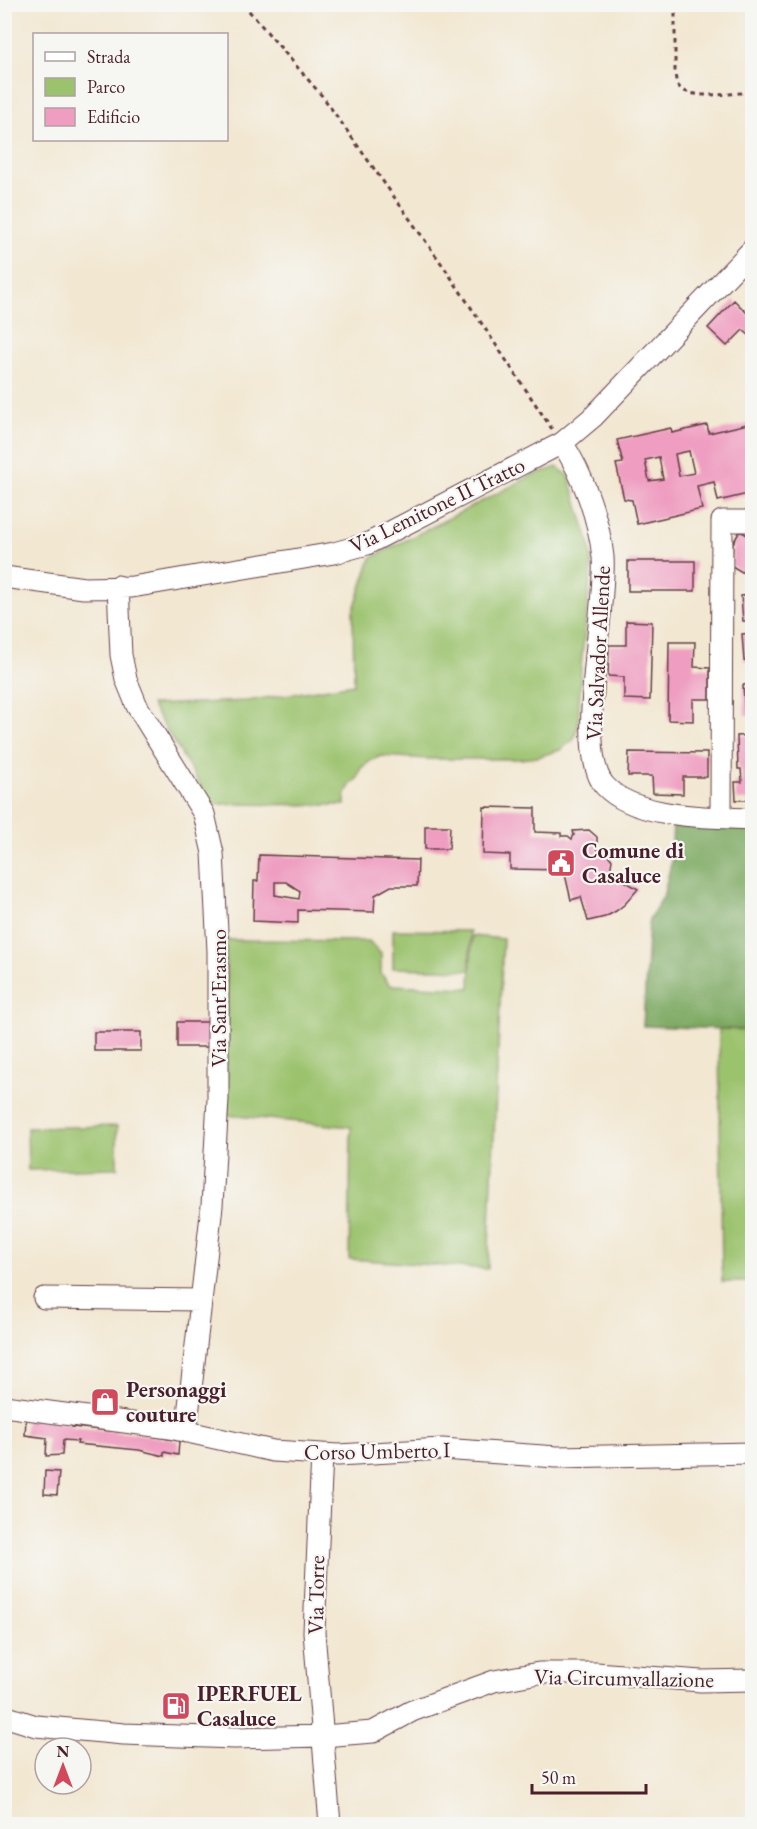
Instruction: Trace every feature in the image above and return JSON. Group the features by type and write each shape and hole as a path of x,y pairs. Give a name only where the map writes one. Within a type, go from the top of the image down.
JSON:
{"street":[{"name":"Via Lemitone II Tratto","path":"4,577 84,588 132,587 304,559 367,544 562,443 593,417 753,250"},
{"name":"Via Salvador Allende","path":"562,443 576,464 589,498 603,558 592,725 594,763 598,776 604,786 613,793 624,800 644,807 669,813 753,819"},
{"path":"721,818 722,521 753,521"},
{"name":"Via Sant'Erasmo","path":"118,586 119,633 126,679 137,706 204,814 213,853 219,951 218,1099 212,1206 186,1432"},
{"path":"44,1298 201,1300"},
{"name":"Corso Umberto I","path":"4,1406 186,1432 273,1450 322,1454 442,1449 557,1456 753,1453"},
{"name":"Via Torre","path":"322,1454 314,1632 330,1824"},
{"name":"Via Circumvallazione","path":"4,1716 36,1726 124,1734 234,1738 323,1736 374,1732 412,1712 494,1681 539,1673 597,1673 701,1681 753,1680"}],"path":[{"path":"243,4 323,97 446,270 562,443"},
{"path":"675,4 677,84 695,94 753,92"}],"green space":[{"path":"557,467 569,476 589,542 592,561 581,666 578,726 574,739 560,750 520,759 429,759 381,756 361,768 357,779 350,785 345,796 345,805 212,804 151,705 247,701 354,684 353,612 371,558 533,475"},
{"path":"673,823 752,828 752,1030 643,1026 649,919 663,897 671,864"},
{"path":"393,930 470,931 470,970 393,968"},
{"path":"472,936 503,939 488,1269 349,1259 351,1127 227,1115 226,940 369,941 381,954 381,974 390,985 470,988"},
{"path":"719,1029 752,1030 752,1282 722,1282"},
{"path":"117,1126 117,1168 28,1170 27,1128"}],"building":[{"path":"734,300 752,318 752,333 750,336 743,330 727,346 708,328"},
{"path":"752,423 752,493 718,501 714,482 697,486 702,509 637,524 632,500 624,499 616,464 623,463 617,440 671,428 672,433 707,425 709,433","holes":["689,451 694,473 679,476 675,454","659,457 663,479 649,481 645,460"]},
{"path":"740,531 752,540 752,562 745,574 732,566 733,543"},
{"path":"628,561 695,561 695,591 628,591"},
{"path":"752,595 752,621 743,621 741,596"},
{"path":"626,621 652,622 650,700 624,699 624,677 608,676 609,645 626,645"},
{"path":"752,633 752,661 744,661 742,634"},
{"path":"669,642 695,642 694,667 710,668 710,699 693,699 693,721 668,720"},
{"path":"752,684 752,715 745,715 743,685"},
{"path":"752,735 752,800 736,800 735,782 742,782 741,769 738,769 737,736"},
{"path":"629,752 707,753 707,777 683,777 683,794 653,793 652,776 628,776"},
{"name":"Comune di Casaluce","path":"484,807 535,808 535,832 561,833 561,836 568,836 572,839 573,831 589,830 597,837 597,849 612,860 610,872 638,889 616,911 605,917 588,921 581,897 571,900 564,870 510,869 510,855 483,854"},
{"path":"425,826 450,826 449,849 425,849"},
{"path":"259,855 418,860 417,886 391,886 375,895 374,912 298,910 298,923 253,921 254,881 258,881","holes":["275,882 286,882 300,891 299,899 275,895"]},
{"path":"177,1022 210,1022 209,1047 177,1047"},
{"path":"94,1032 141,1032 141,1051 94,1051"},
{"path":"26,1419 179,1441 178,1455 164,1452 164,1456 139,1450 77,1444 78,1441 63,1440 62,1455 46,1456 47,1438 25,1435"},
{"path":"45,1471 59,1472 57,1495 44,1494"}],"place":[{"name":"Comune di Casaluce","path":"561,863"},
{"name":"Personaggi couture","path":"105,1402"},
{"name":"IPERFUEL Casaluce","path":"176,1706"}]}
